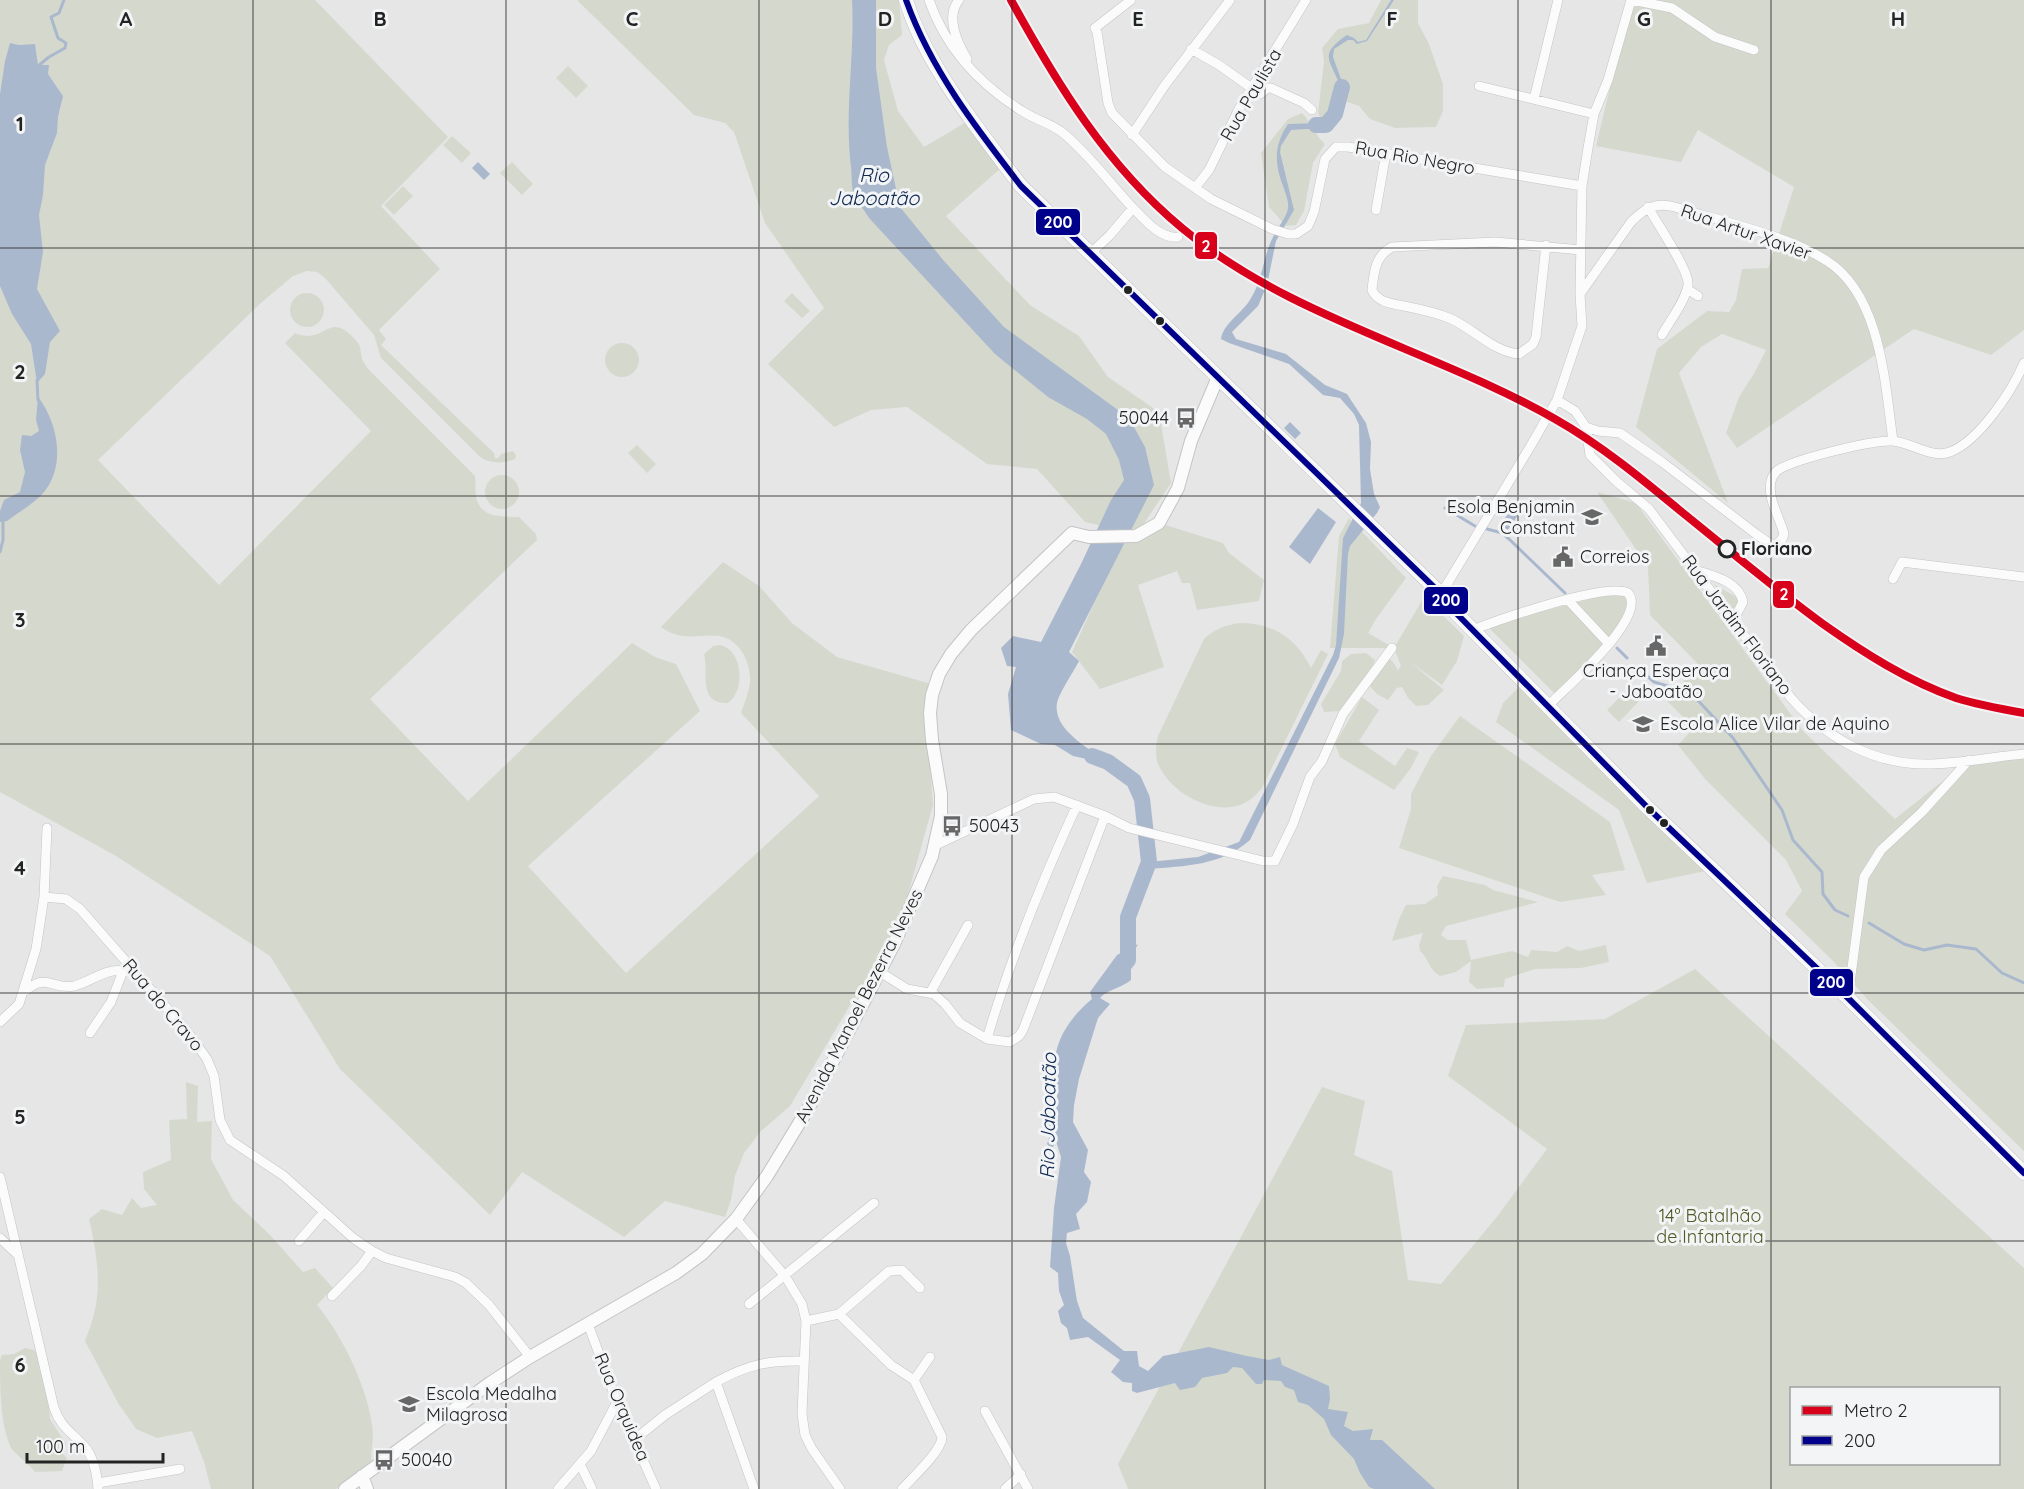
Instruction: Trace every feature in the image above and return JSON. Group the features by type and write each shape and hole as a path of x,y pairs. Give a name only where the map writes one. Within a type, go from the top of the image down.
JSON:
{"main road":[{"path":"906,0 927,51 983,136 1021,186 1369,527 1441,594 1473,630 1647,807 1848,998 2024,1173"}],"street":[{"path":"929,0 936,20 949,43 984,83 1024,112 1062,132 1133,208 1160,232 1171,237 1178,237"},
{"path":"959,0 952,12 956,35 961,49 984,83"},
{"name":"Rua Rio Negro","path":"1131,0 1095,27 1098,32 1110,109 1132,135 1165,166 1210,199 1272,229 1296,234 1308,226 1314,212 1324,159 1336,147 1386,153 1582,186"},
{"path":"1132,135 1191,49 1230,0"},
{"name":"Rua Paulista","path":"1195,188 1209,170 1240,107 1306,0"},
{"path":"1534,99 1558,0"},
{"path":"1441,594 1557,400 1582,326 1580,294 1582,186 1594,114 1608,80 1631,0 1672,8 1715,37 1754,50"},
{"path":"1191,49 1219,65 1252,89 1262,94 1271,88 1304,103 1312,110"},
{"path":"1479,86 1594,114"},
{"path":"1376,210 1386,153"},
{"name":"Rua Artur Xavier","path":"1686,289 1687,278 1683,268 1648,207 1664,204 1766,235 1827,261 1845,277 1859,297 1871,324 1882,362 1893,441"},
{"path":"1580,294 1631,222 1648,207"},
{"path":"1091,253 1133,208"},
{"path":"1546,245 1536,337 1527,350 1519,354 1504,351 1449,318 1377,298 1372,290 1378,259 1384,251 1392,247 1495,242 1546,245 1581,250"},
{"path":"1662,334 1686,289 1698,296"},
{"path":"1557,400 1575,411 1586,427 1598,431 1620,433 1772,545 1779,543 1784,534 1770,489 1771,480 1780,469 1822,454 1893,441 1934,454 1947,454 1958,449 1981,428 2018,377 2024,363"},
{"name":"Avenida Manoel Bezerra Neves","path":"345,1489 490,1383 530,1357 675,1273 702,1254 736,1219 792,1137 880,972 936,845 941,816 941,795 930,713 932,695 939,674 951,654 971,630 1072,533 1089,537 1130,537 1159,523 1178,488 1191,441 1218,377"},
{"name":"Rua Jardim Floriano","path":"1586,427 1590,455 1649,509 1806,715 1825,731 1846,744 1868,753 1900,761 1930,764 2024,754"},
{"path":"1893,579 1902,562 2024,577"},
{"path":"1695,570 1725,581 1740,593 1743,602 1733,621"},
{"path":"1473,630 1515,613 1568,600 1618,590 1628,593 1633,602 1618,633 1548,706"},
{"path":"1568,600 1609,644"},
{"path":"936,845 1034,799 1054,797 1105,816 1129,828 1247,858 1275,861 1310,777 1322,761 1349,703 1392,648"},
{"path":"1848,998 1864,877 1881,850 1922,812 1969,760"},
{"path":"987,1039 1009,968 1077,805"},
{"path":"880,972 907,989 930,993 939,998 960,1023 987,1039 1010,1042 1019,1036 1105,816"},
{"path":"0,1022 14,1010 24,992 36,949 44,897 47,828"},
{"name":"Rua do Cravo","path":"44,897 66,899 93,923 128,970 187,1031 207,1059 214,1076 220,1120 230,1140 284,1176 353,1238 372,1251 386,1258 455,1277 466,1283 489,1305 530,1357"},
{"path":"930,993 969,925"},
{"path":"24,992 33,984 41,981 70,986 111,971 128,970"},
{"path":"90,1033 111,1002 128,970"},
{"path":"0,1177 58,1419 64,1429 90,1454 98,1486 180,1469"},
{"path":"749,1304 874,1203"},
{"path":"299,1241 324,1212"},
{"path":"736,1219 785,1276 802,1304 806,1321 802,1414 805,1434 818,1458 840,1489"},
{"path":"0,1238 20,1256"},
{"path":"332,1296 372,1251"},
{"path":"806,1321 839,1314 890,1271 902,1270 920,1288"},
{"path":"839,1314 891,1365 915,1380 942,1437 941,1445 935,1453 902,1489"},
{"name":"Rua Orquidea","path":"588,1324 617,1402 656,1489"},
{"path":"915,1380 930,1357"},
{"path":"634,1440 665,1415 734,1372 763,1362 803,1361"},
{"path":"716,1382 754,1489"},
{"path":"558,1489 599,1438 617,1402"},
{"path":"985,1411 1028,1489"},
{"path":"580,1464 592,1489"},
{"path":"1005,1489 1021,1474"},
{"path":"362,1476 367,1489"}],"green space":[{"path":"0,0 315,0 448,137 381,206 440,269 379,330 386,339 381,345 494,453 495,458 513,451 516,455 515,459 497,462 487,461 479,456 381,358 374,335 325,278 317,272 307,271 293,276 262,302 98,460 219,585 371,431 285,343 295,333 305,336 314,335 333,327 348,333 358,343 363,361 370,370 475,476 476,496 482,509 492,515 519,517 536,534 537,540 370,699 468,801 632,643 655,657 676,664 700,711 528,866 626,973 819,796 741,713 749,690 750,675 743,653 738,647 733,642 719,636 682,636 668,632 661,627 723,562 759,586 792,623 837,657 928,683 928,738 933,805 894,944 852,1002 790,1106 761,1131 744,1153 735,1176 731,1200 725,1217 665,1201 624,1237 522,1172 490,1215 340,1069 270,956 116,856 0,792"},
{"path":"577,0 899,0 902,35 889,45 884,60 898,111 924,147 968,121 1001,168 946,216 1030,305 1079,336 1108,377 1159,412 1171,483 1137,534 1085,522 1037,469 987,464 907,407 871,410 834,427 768,364 824,308 765,223 734,132 725,123 694,115"},
{"path":"1381,0 1418,0 1418,23 1429,44 1443,84 1443,111 1436,127 1395,128 1370,119 1359,106 1345,101 1328,133 1318,113 1324,61 1322,48 1338,29 1369,23"},
{"path":"1631,0 2024,0 2024,330 1991,355 1914,329 1737,448 1726,433 1739,397 1766,350 1722,334 1701,347 1679,373 1728,503 1636,427 1657,349 1707,311 1729,312 1736,300 1742,269 1768,268 1794,187 1698,130 1681,162 1596,146"},
{"path":"568,66 588,86 576,98 556,78"},
{"path":"1302,113 1325,144 1313,163 1304,211 1296,225 1286,226 1269,207 1261,153 1288,119"},
{"path":"452,136 471,153 462,163 443,145"},
{"path":"512,162 533,184 522,195 500,173"},
{"path":"403,186 413,196 394,215 384,205"},
{"path":"307,293 319,298 324,310 319,322 307,327 295,322 290,310 295,298"},
{"path":"792,293 810,311 802,318 784,301"},
{"path":"622,343 634,348 639,360 634,372 622,377 610,372 605,360 610,348"},
{"path":"637,445 656,464 647,473 628,453"},
{"path":"502,475 514,480 519,492 514,504 502,509 490,504 485,492 490,480"},
{"path":"1597,492 1636,503 1803,731 1895,819 1969,760 2024,754 2024,1151 1869,1001 1833,961 1785,914 1802,891 1786,860 1706,780 1678,745 1694,728 1667,701 1698,664 1650,615 1648,567"},
{"path":"1349,518 1406,578 1368,633 1394,648 1330,648 1339,536"},
{"path":"1159,523 1223,543 1229,553 1264,580 1259,601 1197,610 1190,583 1182,583 1177,571 1138,585 1164,667 1100,689 1072,652 1117,552 1129,537"},
{"path":"1714,584 1738,598 1739,603 1735,608 1732,608"},
{"path":"1620,591 1632,598 1610,644 1558,697 1487,626"},
{"path":"1424,597 1464,636 1457,661 1442,685 1410,662 1444,690 1428,705 1416,706 1402,687 1397,688 1388,700 1377,694 1369,685 1370,669 1365,680 1341,711 1324,712 1321,704 1341,671 1342,661 1351,654 1366,653 1375,660 1373,665 1381,656 1384,656 1391,660 1398,670 1401,666 1394,648"},
{"path":"1240,623 1263,626 1282,634 1298,648 1311,668 1321,650 1328,654 1262,788 1243,804 1216,807 1192,799 1172,784 1158,764 1157,743 1158,736 1204,639 1220,628"},
{"path":"720,645 728,648 733,654 739,671 738,689 728,703 718,702 712,698 706,686 704,654 713,646"},
{"path":"1632,685 1644,696 1619,722 1607,710"},
{"path":"1519,687 1645,815 1706,871 1647,883 1619,810 1496,722 1503,703"},
{"path":"1362,697 1379,710 1359,741 1395,766 1407,748 1419,752 1411,768 1394,790 1340,757 1335,744"},
{"path":"1460,716 1610,822 1625,870 1592,875 1606,895 1560,902 1399,848 1411,809 1411,794 1431,756"},
{"path":"1443,876 1485,885 1493,890 1538,902 1446,926 1441,935 1448,940 1466,940 1471,960 1512,951 1528,957 1531,950 1557,952 1567,946 1579,951 1606,945 1609,962 1581,968 1535,969 1505,979 1504,987 1477,989 1469,982 1471,961 1456,972 1440,976 1420,951 1419,945 1423,933 1392,941 1406,905 1425,904 1438,895 1437,886"},
{"name":"14° Batalhão de Infantaria","path":"1695,969 2024,1268 2024,1489 1128,1489 1118,1464 1322,1087 1365,1101 1354,1155 1392,1171 1408,1280 1441,1284 1496,1218 1547,1149 1448,1076 1466,1025 1605,1019"},
{"path":"186,1082 198,1086 197,1122 212,1121 211,1159 233,1200 270,1235 303,1272 315,1268 333,1288 317,1305 336,1332 354,1365 367,1400 373,1433 371,1461 336,1489 211,1489 192,1431 157,1438 136,1429 118,1403 85,1341 94,1314 98,1290 96,1254 89,1219 102,1209 122,1215 132,1198 141,1208 157,1205 144,1189 143,1172 171,1160 169,1120 187,1119"},
{"path":"25,1348 34,1350 40,1358 49,1400 50,1419 66,1444 62,1453 67,1458 62,1471 35,1472 13,1451 7,1438 1,1405 0,1360 2,1355 14,1354"}],"water":[{"name":"Rio Jaboatão","path":"852,0 876,0 876,68 887,147 900,207 944,261 1004,327 1129,418 1145,447 1154,485 1069,652 1079,661 1057,703 1057,713 1061,723 1076,740 1114,765 1073,756 1055,745 1041,744 1011,730 1008,694 1016,667 1007,666 1001,648 1013,636 1041,642 1111,500 1124,480 1119,460 1106,434 1087,419 1048,397 995,354 869,218 856,198 852,185 849,146"},
{"path":"1391,0 1394,0 1367,41 1357,44 1353,40 1348,40 1334,49 1333,57 1345,90 1328,125 1324,128 1291,130 1281,146 1280,152 1294,210 1276,241 1267,285 1258,306 1232,332 1236,339 1286,354 1325,385 1347,394 1366,423 1371,442 1370,469 1374,494 1380,507 1350,546 1344,634 1339,658 1250,840 1239,849 1215,860 1148,869 1149,862 1198,857 1239,842 1336,645 1343,538 1361,503 1359,425 1354,414 1340,398 1323,395 1289,364 1221,339 1226,328 1248,303 1255,291 1270,244 1287,211 1287,200 1277,162 1278,147 1283,132 1288,124 1320,123 1330,111 1341,89 1329,59 1332,48 1347,35 1358,42 1366,40"},
{"path":"10,43 35,44 38,65 49,65 48,74 63,96 57,133 45,165 39,215 43,252 37,289 60,331 50,342 45,374 37,383 31,344 12,314 0,286 0,94"},
{"path":"478,162 490,174 484,180 472,168"},
{"path":"38,397 45,407 54,431 57,444 55,470 44,492 32,504 7,521 0,522 0,511 4,500 20,492 25,472 20,450 22,435 31,436 39,431 36,420"},
{"path":"1290,422 1301,433 1295,439 1284,428"},
{"path":"1318,508 1336,522 1310,564 1289,547"},
{"path":"1511,510 1518,515 1508,530 1500,525"},
{"path":"1138,944 1131,957 1131,980 1100,998 1110,1004 1098,1018 1079,1079 1074,1105 1073,1122 1088,1150 1084,1172 1091,1182 1087,1202 1076,1214 1080,1229 1067,1233 1066,1243 1077,1301 1083,1318 1124,1351 1137,1351 1139,1366 1148,1371 1163,1356 1209,1347 1269,1360 1280,1357 1282,1365 1329,1386 1328,1409 1348,1412 1344,1426 1353,1431 1373,1429 1370,1440 1382,1440 1435,1489 1374,1489 1369,1487 1354,1459 1331,1435 1324,1419 1308,1405 1298,1402 1294,1390 1285,1387 1281,1381 1264,1380 1262,1384 1256,1384 1242,1368 1233,1367 1227,1373 1202,1378 1195,1387 1180,1390 1175,1383 1137,1393 1132,1391 1132,1383 1123,1382 1111,1372 1120,1360 1088,1337 1070,1340 1067,1328 1061,1323 1058,1311 1064,1305 1059,1291 1058,1273 1050,1267 1054,1208 1061,1157 1056,1141 1052,1149 1047,1144 1051,1132 1046,1125 1054,1111 1057,1099 1056,1051 1064,1031 1092,999 1090,992 1117,955"}],"waterway":[{"path":"38,66 65,48 66,43 58,38 51,17 59,13 64,0"},
{"path":"1316,125 1326,125 1335,114 1342,87"},
{"path":"37,380 38,400"},
{"path":"1445,508 1475,526"},
{"path":"0,552 3,540 3,518"},
{"path":"1487,529 1502,533 1565,593"},
{"path":"1617,648 1627,658"},
{"path":"1638,668 1654,682 1691,693 1733,738 1782,810 1793,840 1822,872 1823,894 1835,910 1848,916"},
{"name":"Rio Jaboatão","path":"1092,756 1108,762 1134,781 1142,799 1149,862 1128,917 1128,960 1120,970"},
{"path":"1869,923 1904,944 1924,950 1947,945 1976,949 2002,973 2024,983"}],"metro line":[{"name":"2","path":"1011,0 1066,93 1107,151 1155,204 1182,228 1224,259 1316,310 1509,395 1572,429 1637,475 1805,611 1887,666 1956,698 2024,713"}],"transit line":[{"name":"200","path":"906,0 928,50 956,98 1021,186 1441,594 1456,613 1647,807 1848,998 2024,1173"}],"place":[{"name":"50044","path":"1186,418"},
{"name":"Esola Benjamin Constant","path":"1592,517"},
{"name":"Floriano","path":"1727,549"},
{"name":"Correios","path":"1563,557"},
{"name":"Criança Esperaça - Jaboatão","path":"1656,646"},
{"name":"Escola Alice Vilar de Aquino","path":"1643,724"},
{"name":"50043","path":"952,826"},
{"name":"Escola Medalha Milagrosa","path":"409,1404"},
{"name":"50040","path":"384,1460"}]}
